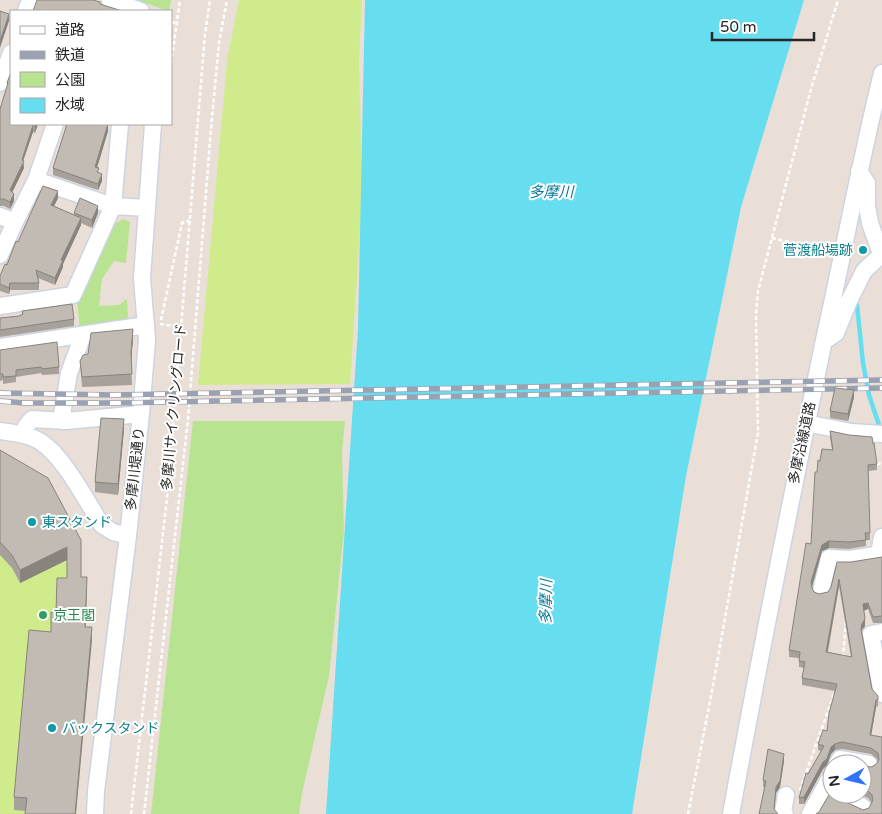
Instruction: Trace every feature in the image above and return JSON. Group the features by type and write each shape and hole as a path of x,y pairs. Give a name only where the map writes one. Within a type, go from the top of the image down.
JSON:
{"street":[{"path":"110,0 138,10"},
{"path":"0,83 7,54"},
{"name":"多摩沿線道路","path":"731,814 806,423 859,171 882,73"},
{"path":"0,255 7,219 36,180 55,125"},
{"path":"0,306 73,295 113,206 120,125"},
{"name":"多摩川堤通り","path":"95,814 96,791 128,536 147,340 153,324 142,278 153,125"},
{"path":"824,341 836,333 864,271 881,254 870,223 867,206 867,183 859,171"},
{"path":"36,180 113,206 147,208"},
{"path":"0,347 153,324"},
{"path":"61,420 69,373 83,335"},
{"path":"24,434 26,426 32,419 61,420 141,414"},
{"path":"806,423 850,432 882,434"},
{"path":"0,430 24,434 40,442 56,456 102,525 112,532 128,536"},
{"path":"822,591 829,558 850,559 881,554 882,537"},
{"path":"882,632 871,634 882,694"},
{"path":"784,814 783,812 793,796"},
{"path":"810,814 822,799"},
{"path":"859,804 863,807"}],"path":[{"path":"172,57 180,0"},
{"name":"多摩川サイクリングロード","path":"131,814 167,498 204,34 210,0"},
{"path":"144,814 188,418 219,43 227,0"},
{"path":"688,814 758,433 756,314 758,291 811,89 838,0"},
{"path":"172,22 177,23"},
{"path":"180,327 153,324 167,297 182,223 190,222"},
{"path":"772,238 818,249"},
{"path":"877,464 882,463"},
{"path":"843,664 846,617"},
{"path":"793,796 800,788 836,690"}],"green space":[{"path":"138,0 171,0 169,10"},
{"path":"239,0 362,0 359,60 362,198 350,384 198,385 227,61"},
{"path":"123,219 130,222 126,263 114,261 102,279 99,306 119,305 127,299 128,319 80,331 77,300 109,227"},
{"path":"193,421 345,421 342,453 344,531 329,676 302,793 299,814 151,814"},
{"name":"京王閣","path":"0,463 81,553 81,590 87,591 76,814 0,814"}],"water":[{"name":"多摩川","path":"365,0 804,0 741,207 686,476 632,814 326,814 358,329"}],"building":[{"path":"37,0 93,0 119,10 33,10"},
{"path":"0,11 9,14 0,41"},
{"path":"10,75 10,125 33,125 22,160 24,161 10,190 14,194 10,202 0,199 0,109"},
{"path":"67,125 108,125 95,167 99,168 97,172 102,174 98,184 53,168"},
{"path":"43,186 58,191 51,205 81,218 61,260 63,260 55,278 36,270 39,283 10,283 9,288 0,284 0,276 5,264 7,265 16,241 18,242"},
{"path":"80,198 98,206 92,220 74,213"},
{"path":"72,304 74,319 0,330 0,318 19,316 23,314 22,311"},
{"path":"133,329 132,374 82,377 80,361 83,355 88,354 91,333"},
{"path":"57,342 59,367 16,370 16,376 3,377 3,374 0,374 0,350"},
{"path":"835,388 854,390 848,414 830,411"},
{"path":"101,418 124,419 118,484 95,482"},
{"path":"830,431 872,437 874,443 877,464 868,465 870,533 865,533 866,540 849,542 829,541 822,545 811,582 814,592 819,594 828,592 837,562 851,562 882,557 882,616 873,617 868,603 863,604 865,619 861,629 872,689 878,696 870,735 882,737 882,814 816,814 824,804 850,804 863,810 869,808 872,804 872,767 879,759 878,753 871,748 842,742 831,747 829,754 822,754 822,764 804,797 799,798 806,773 808,774 824,746 818,744 823,730 827,731 829,713 837,684 802,678 805,662 799,661 800,652 789,650 806,543 811,544 815,472 817,472 818,460 820,461 822,449 833,450","holes":["839,579 852,657 826,652"]},
{"name":"京王閣","path":"0,450 48,478 81,540 81,577 87,577 85,627 92,627 75,814 25,814 27,798 14,797 29,630 51,632 51,612 56,613 57,578 67,578 67,547 20,570 12,555 0,542"},
{"path":"768,749 784,754 780,781 776,787 774,809 778,814 759,814 766,781 763,780"}],"waterway":[{"path":"857,305 863,363 869,395 879,425"}],"railway":[{"path":"0,393 113,395 882,380"},
{"path":"0,401 24,403 120,403 882,388"}],"place":[{"name":"菅渡船場跡","path":"863,250"},
{"name":"東スタンド","path":"32,522"},
{"name":"京王閣","path":"43,615"},
{"name":"バックスタンド","path":"52,728"}]}
